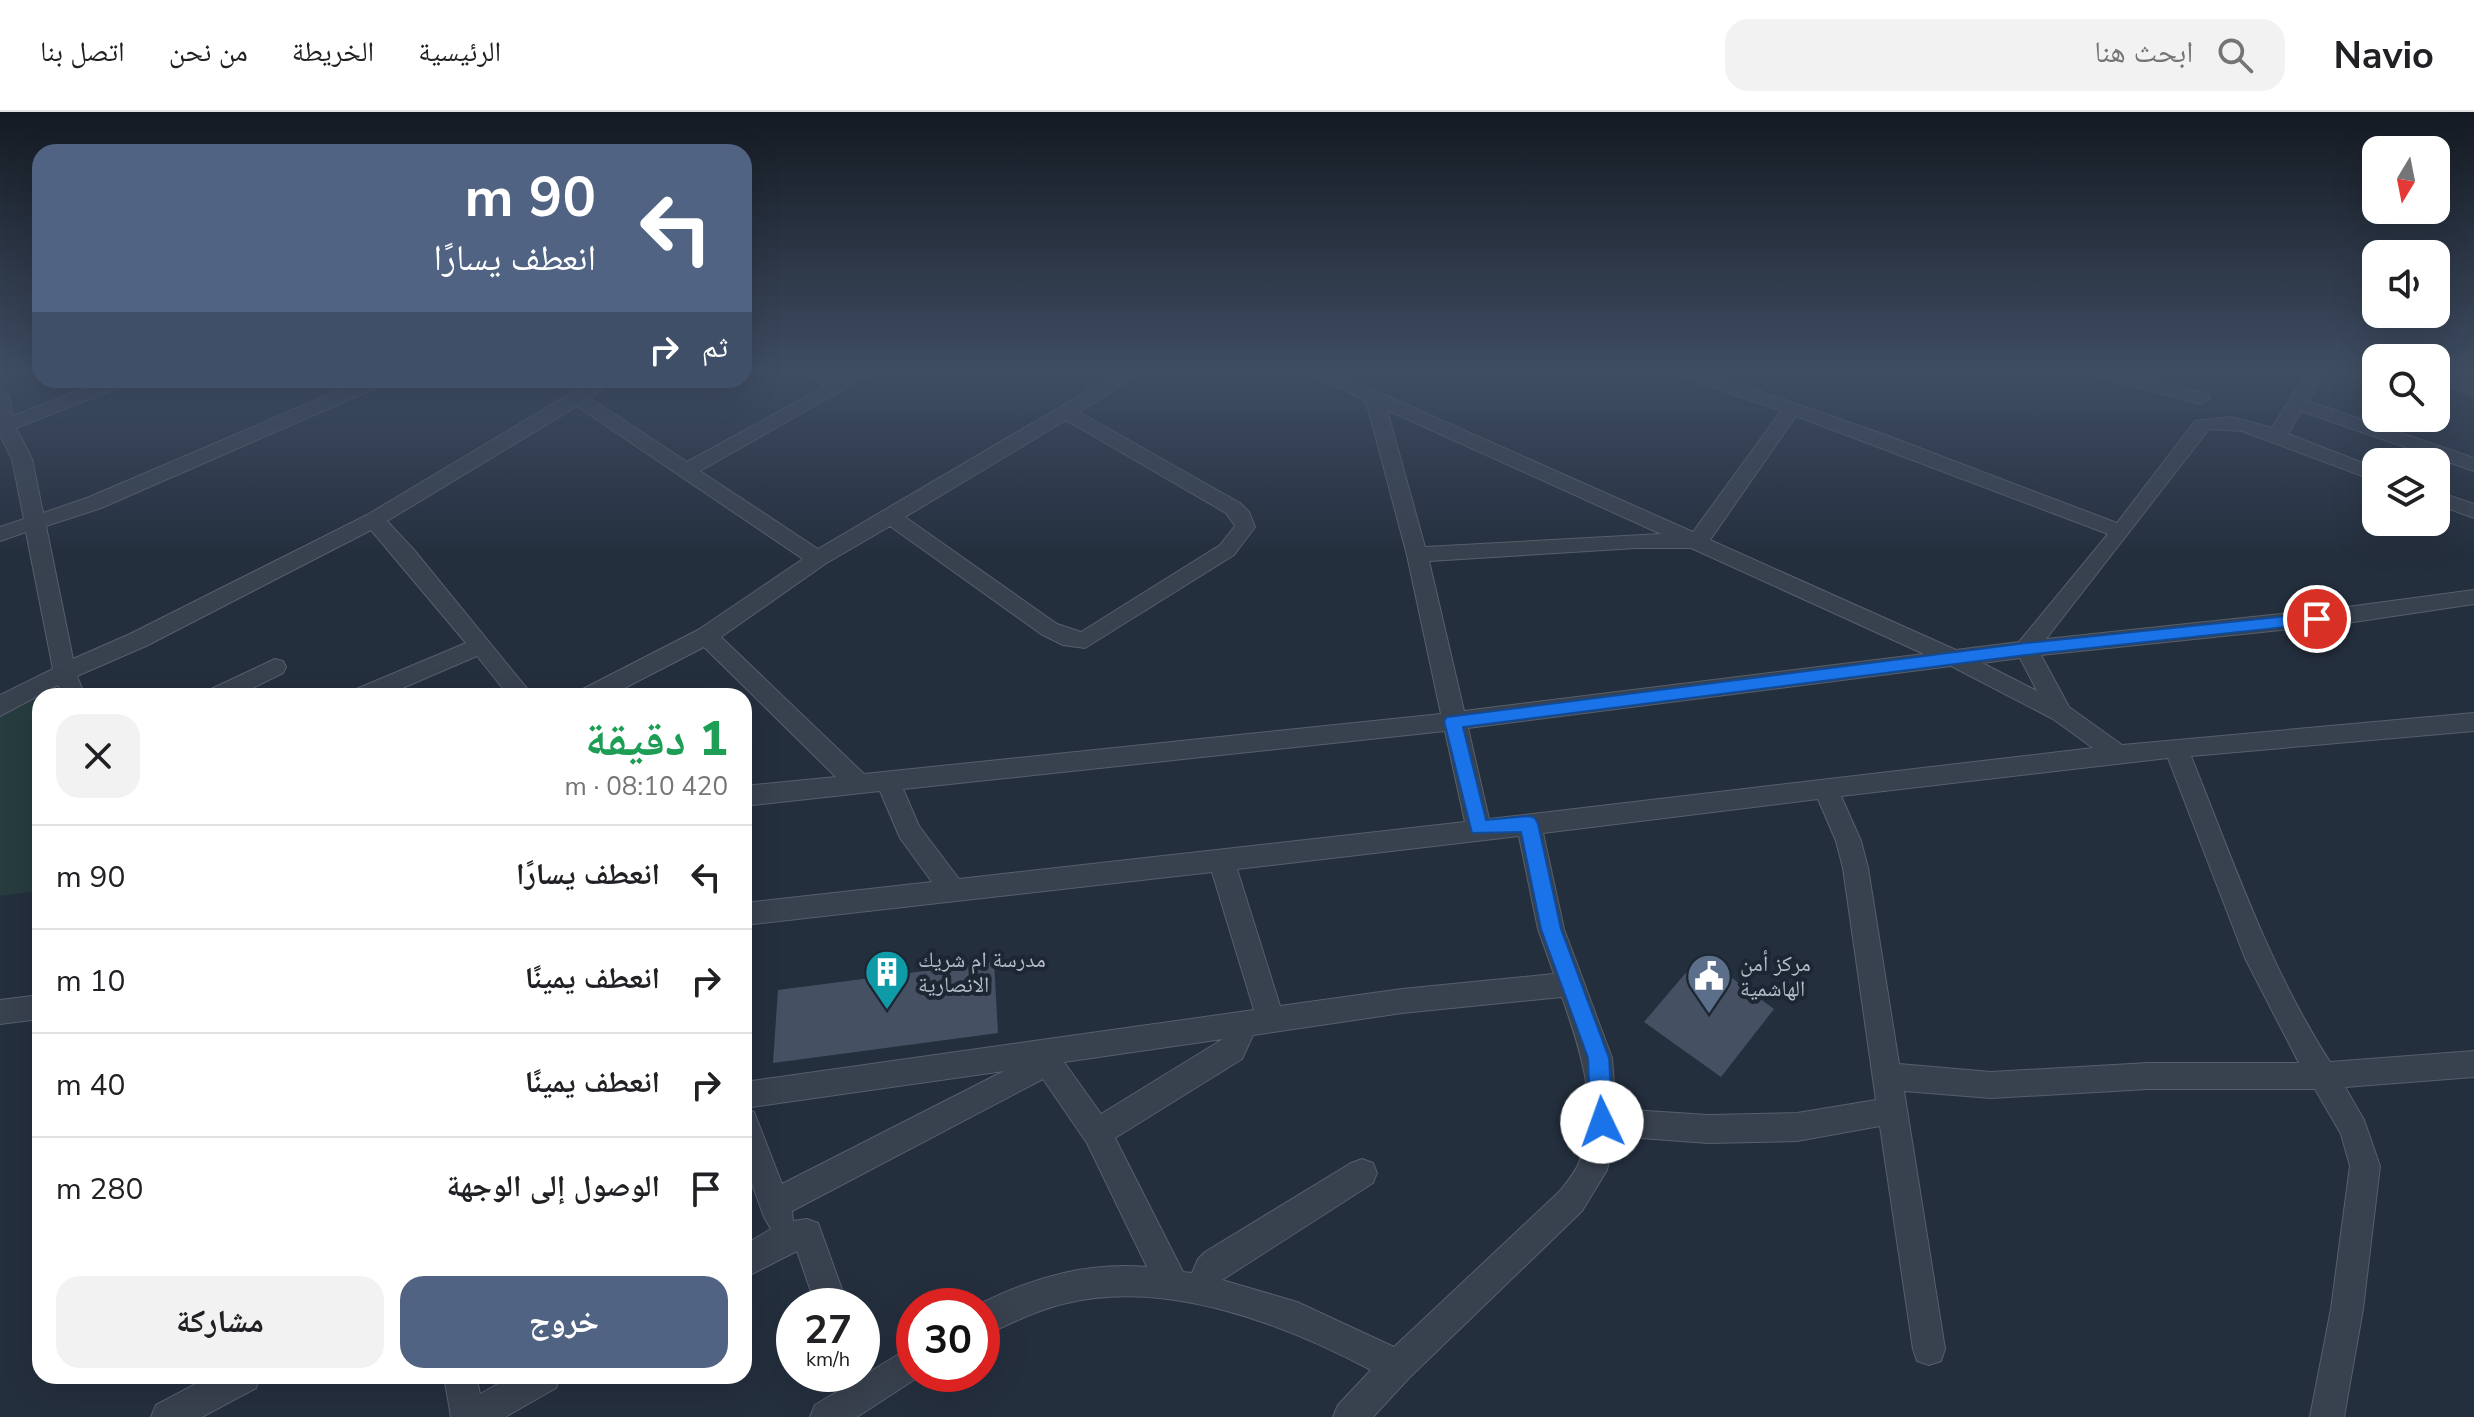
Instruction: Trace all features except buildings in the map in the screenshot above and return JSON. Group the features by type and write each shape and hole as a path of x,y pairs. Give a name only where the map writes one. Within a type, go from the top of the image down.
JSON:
{"street":[{"path":"9,433 22,459 70,685"},
{"path":"0,534 94,503 256,433"},
{"path":"48,688 70,685 374,520 517,433"},
{"path":"629,433 818,559"},
{"path":"686,471 754,433"},
{"path":"605,688 706,636 818,559 1030,433"},
{"path":"890,516 1049,629 1071,639 1085,640 1227,550 1245,527 1242,517 1233,508 1102,433"},
{"path":"1384,433 1417,555 1479,828"},
{"path":"1455,433 1956,659 2061,713 2119,755"},
{"path":"1698,541 1775,433"},
{"path":"1860,433 2121,532"},
{"path":"2026,649 2196,433"},
{"path":"2267,433 2362,469"},
{"path":"2381,433 2474,465"},
{"path":"2450,502 2474,511"},
{"path":"374,520 407,555 515,688"},
{"path":"1417,555 1636,541 1698,541"},
{"path":"752,795 1453,721 2026,649 2332,617 2474,597"},
{"path":"706,636 857,782"},
{"path":"381,688 480,646"},
{"path":"2026,649 2061,713"},
{"path":"233,688 275,667"},
{"path":"0,707 11,693 32,690"},
{"path":"752,913 2176,748 2474,722"},
{"path":"2176,748 2256,955 2300,1043 2354,1130 2365,1166 2351,1282 2327,1417"},
{"path":"887,779 909,831 953,891"},
{"path":"1826,790 1843,818 1862,891 1865,945 1909,1201 1929,1349"},
{"path":"1350,1417 1397,1366 1571,1201 1592,1170 1602,1122 1598,1058 1551,929 1529,824"},
{"path":"1221,860 1271,1021"},
{"path":"752,1094 1046,1058 1234,1025 1402,1001 1572,984"},
{"path":"0,1012 32,1008"},
{"path":"1097,1133 1232,1050 1240,1036 1234,1025"},
{"path":"1046,1058 1097,1133 1145,1225 1187,1288"},
{"path":"774,1204 1046,1058"},
{"path":"1886,1076 1991,1085 2148,1076 2323,1076 2474,1064"},
{"path":"1602,1122 1708,1129 1797,1127 1892,1111"},
{"path":"752,1144 787,1237"},
{"path":"1187,1288 1216,1263 1362,1173"},
{"path":"752,1257 787,1237 807,1234 826,1288"},
{"path":"1000,1312 1045,1293 1085,1283 1122,1279 1187,1288 1308,1322 1397,1366"},
{"path":"168,1417 229,1384"},
{"path":"462,1384 470,1417 530,1384"},
{"path":"827,1417 851,1392"}],"green space":[{"path":"32,699 32,892 0,896 0,711"}],"place":[{"name":"مدرسة ام شريك الانصارية","path":"887,1011"},
{"name":"مركز أمن الهاشمية","path":"1709,1015"}],"route":[{"path":"1602,1122 1598,1058 1551,929 1529,824 1479,828 1453,721 2026,649 2317,619"}]}
